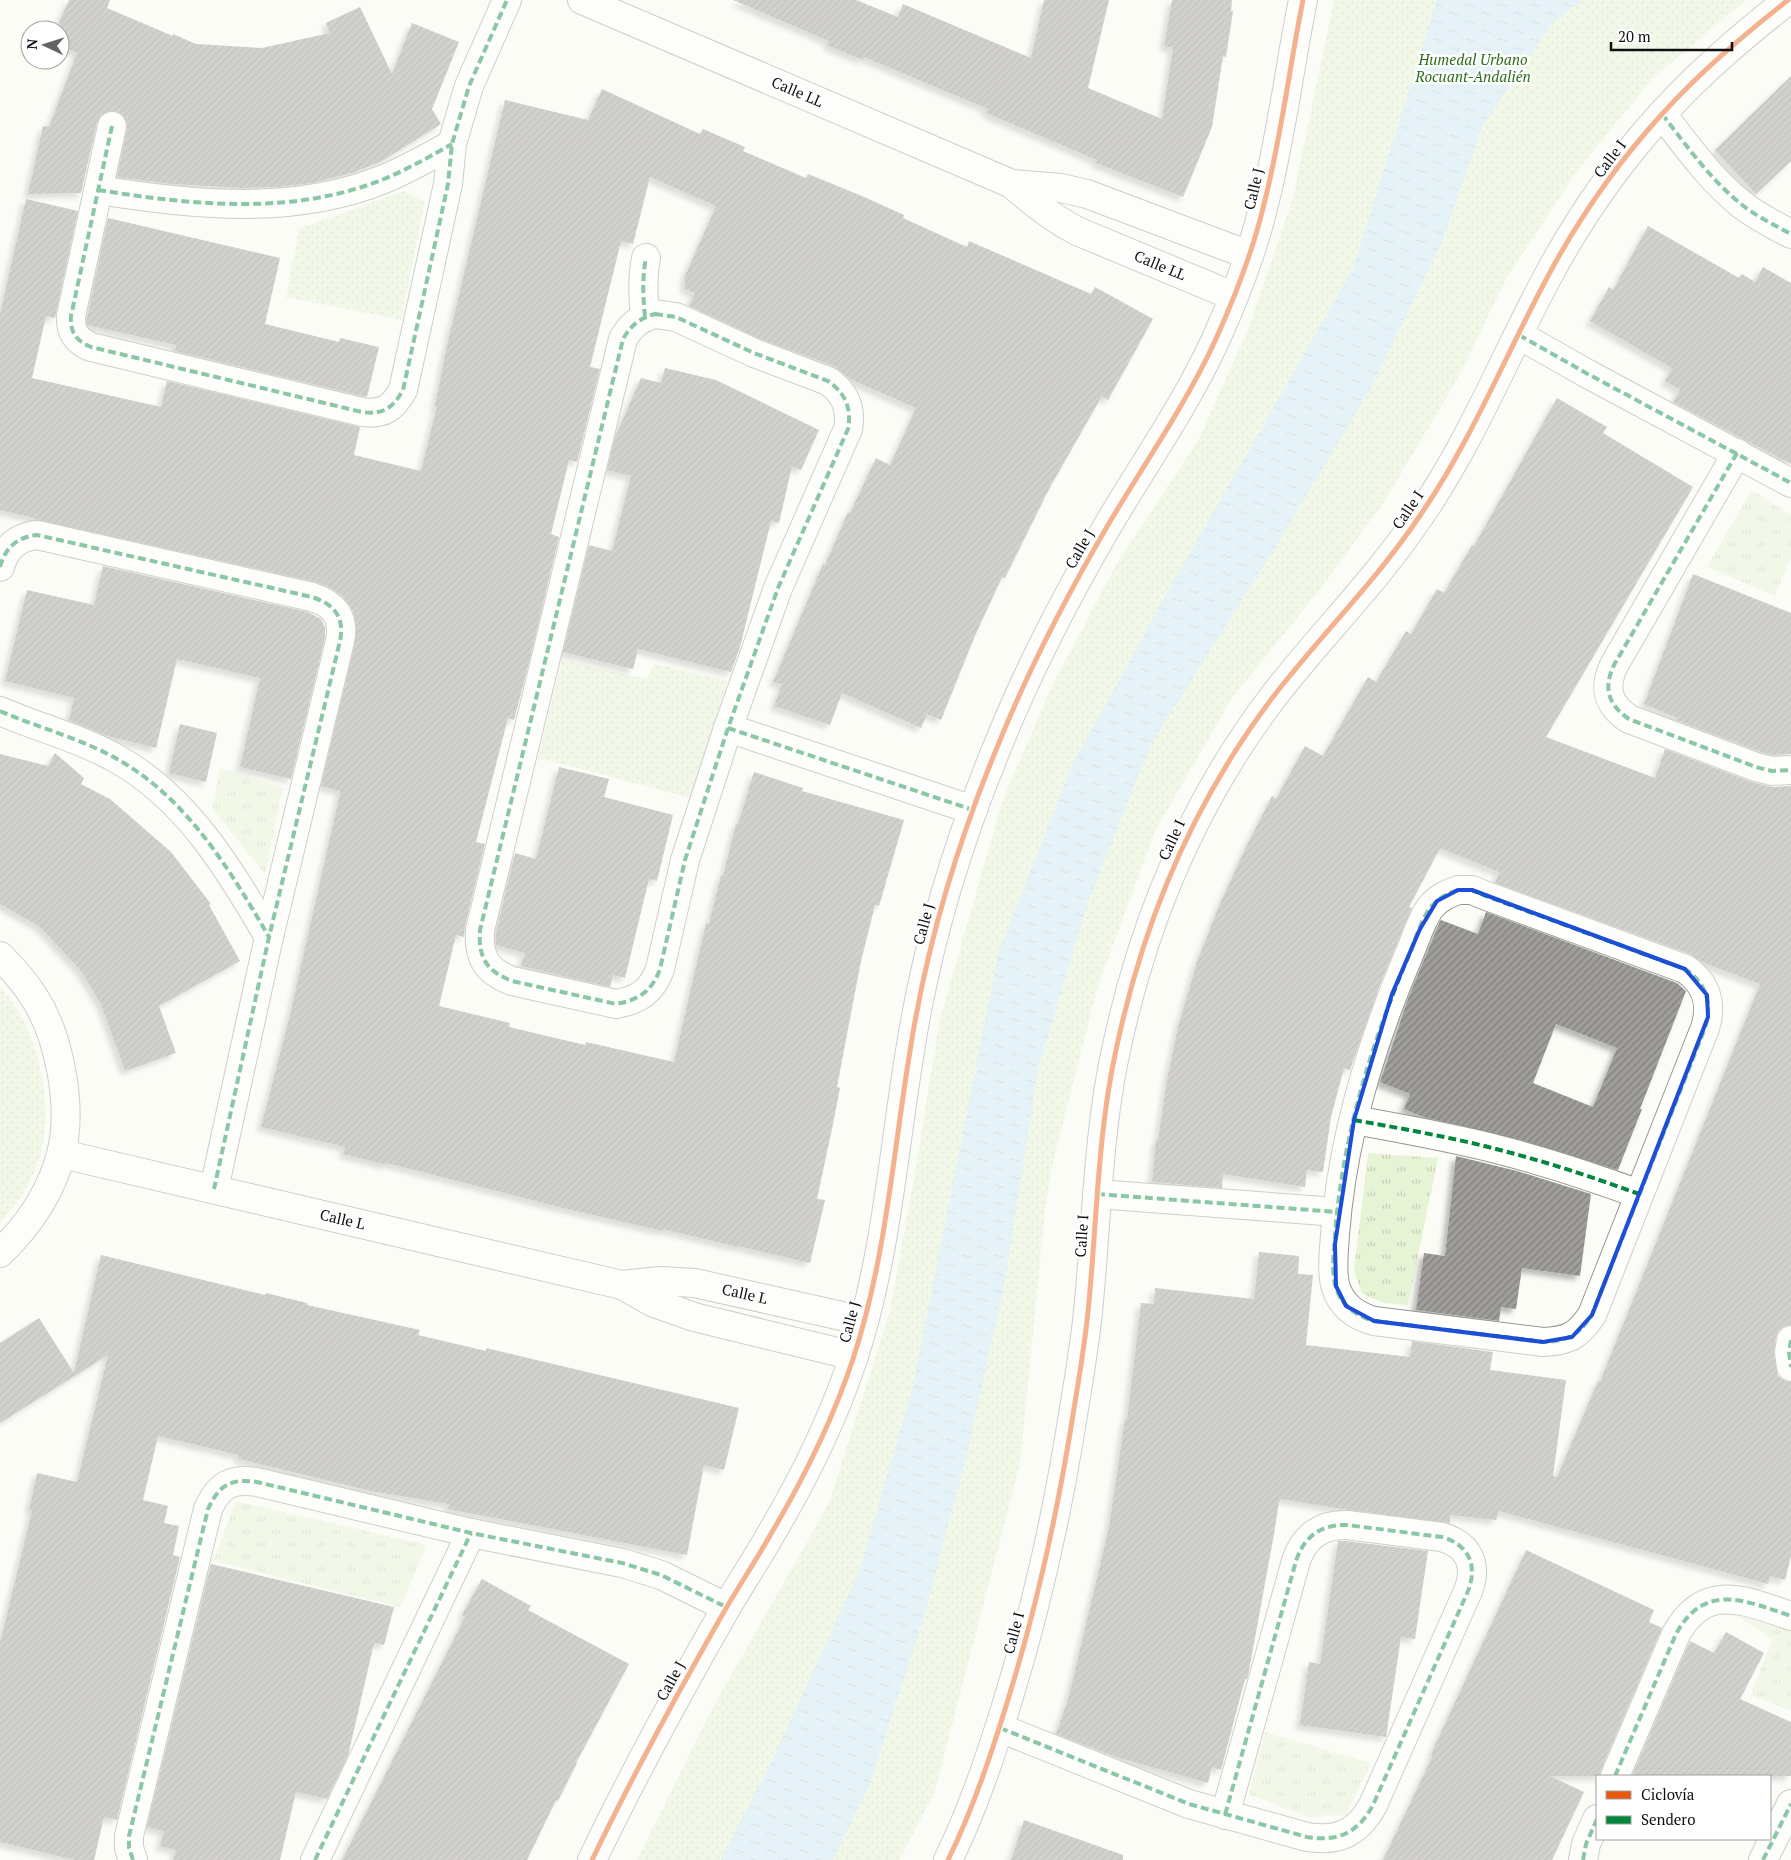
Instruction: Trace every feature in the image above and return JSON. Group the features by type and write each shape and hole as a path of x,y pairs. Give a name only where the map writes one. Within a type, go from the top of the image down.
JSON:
{"street":[{"path":"112,126 71,316 70,326 74,336 82,343 362,412 379,412 387,409 397,401 403,390 445,199 452,144 469,86 506,0"},
{"name":"Calle LL","path":"582,0 1012,184 1061,188 1087,194 1249,254"},
{"name":"Calle J","path":"592,1860 651,1744 726,1607 773,1532 801,1480 843,1387 864,1321 883,1234 910,1048 922,986 936,926 973,810 999,743 1045,639 1108,526 1171,424 1216,339 1234,296 1263,210 1303,0"},
{"name":"Calle I","path":"948,1860 980,1784 1000,1728 1040,1584 1065,1464 1089,1305 1106,1103 1127,1001 1163,893 1185,841 1210,791 1246,734 1344,610 1383,566 1419,517 1446,475 1550,273 1585,215 1622,163 1662,114 1712,64 1788,0"},
{"path":"1662,114 1717,181 1741,204 1759,217 1791,234"},
{"path":"98,190 178,202 212,204 261,204 302,200 343,192 382,179 418,163 452,144"},
{"name":"Calle LL","path":"1012,184 1034,205 1062,223 1234,296"},
{"path":"645,317 642,290 646,258"},
{"path":"655,314 676,317 754,353 828,381 845,396 850,418 848,429 778,588 728,728 685,860 660,969 649,989 641,997 629,1002 616,1004 512,981 502,977 484,961 480,951 480,930 623,340 628,330 645,317 655,314"},
{"path":"1519,334 1586,373 1737,453 1791,484"},
{"path":"1737,453 1614,665 1608,684 1609,694 1613,704 1620,713 1629,719 1756,767 1772,771 1791,770"},
{"path":"0,567 7,550 17,540 37,535 312,597 330,606 337,614 341,623 340,642 269,937 214,1189"},
{"path":"0,711 88,744 117,759 174,801 224,863 269,937"},
{"path":"728,728 973,810"},
{"path":"1458,890 1472,890 1684,968 1702,984 1709,1006 1708,1017 1639,1194 1592,1315 1584,1328 1572,1337 1558,1342 1374,1321 1354,1313 1340,1296 1336,1286 1334,1252 1337,1212 1354,1120 1370,1061 1392,994 1429,910 1445,894 1458,890"},
{"path":"0,956 20,976 36,998 48,1025 57,1053 63,1082 65,1118 62,1154 51,1184 35,1213 0,1253"},
{"path":"1354,1120 1430,1134 1504,1151 1572,1170 1639,1194"},
{"name":"Calle L","path":"62,1154 622,1285 652,1302 694,1317 854,1356"},
{"path":"1097,1194 1337,1212"},
{"name":"Calle L","path":"622,1285 660,1281 694,1283 864,1321"},
{"path":"1791,1340 1789,1352 1791,1367"},
{"path":"132,1860 129,1848 130,1836 208,1509 214,1496 223,1486 234,1481 257,1482 471,1533 637,1567 661,1575 726,1607"},
{"path":"1000,1728 1189,1804 1225,1815 1306,1837 1320,1839 1335,1838 1359,1825 1373,1805 1470,1586 1472,1568 1469,1557 1463,1547 1453,1540 1442,1537 1336,1524 1314,1533 1306,1541 1296,1561 1225,1815"},
{"path":"315,1860 471,1533"},
{"path":"1616,1775 1676,1634 1682,1622 1691,1612 1716,1599 1732,1599 1791,1616"},
{"path":"1763,1860 1791,1804"},
{"path":"1583,1860 1586,1844 1596,1821"}],"highlighted area":[{"path":"1458,890 1472,890 1685,969 1707,995 1708,1017 1592,1315 1572,1337 1543,1342 1374,1321 1346,1306 1336,1286 1335,1244 1354,1120 1392,994 1420,929 1437,901"}],"green space":[{"path":"1334,0 1746,0 1651,80 1578,170 1507,277 1457,380 1384,502 1318,592 1232,698 1155,831 1098,986 1054,1158 1046,1202 1020,1464 934,1794 899,1860 637,1860 712,1709 829,1503 890,1311 939,1023 1003,799 1052,686 1116,565 1199,439 1249,327 1293,198"},
{"path":"404,191 425,202 401,320 286,297 299,229"},
{"path":"1752,490 1791,515 1791,557 1775,596 1707,567"},
{"path":"562,660 647,679 654,664 728,681 691,798 538,758"},
{"path":"220,768 283,788 265,874 212,808"},
{"path":"0,987 26,1025 35,1048 45,1098 45,1123 42,1146 33,1175 21,1197 0,1222"},
{"path":"1368,1153 1438,1158 1408,1305 1384,1303 1362,1294 1354,1271"},
{"path":"236,1501 427,1545 400,1607 213,1561"},
{"path":"1736,1615 1791,1631 1791,1711 1751,1695 1772,1639"},
{"path":"1265,1732 1371,1763 1346,1815 1308,1817 1249,1794"}],"water":[{"name":"Humedal Urbano Rocuant-Andalién","path":"1437,0 1583,0 1552,23 1482,127 1442,242 1371,388 1278,543 1151,744 1088,902 1038,1070 1004,1287 965,1462 926,1610 871,1781 833,1860 721,1860 777,1750 859,1572 912,1390 999,951 1072,765 1177,575 1353,269"}],"building":[{"path":"69,0 110,0 107,8 196,44 262,48 330,33 326,23 360,7 392,74 412,23 459,42 432,109 441,124 382,161 352,173 312,183 242,188 172,184 117,177 127,122 122,114 116,111 108,111 101,115 97,123 81,193 28,194 43,126 49,127 77,53 70,50 70,20 60,20"},
{"path":"733,0 856,0 898,17 903,4 1031,58 1044,0 1109,0 1088,88 1162,119 1173,48 1164,46 1172,0 1232,0 1231,11 1233,11 1226,57 1223,56 1212,127 1183,197 1096,163 1097,160 986,113 988,109 864,57 863,60 827,45 829,41"},
{"path":"1791,76 1791,161 1756,194 1715,150"},
{"path":"602,89 700,134 703,129 745,147 743,151 806,178 808,174 862,196 904,215 903,218 967,247 969,241 1091,294 1095,287 1153,319 1108,400 1102,396 1049,489 1005,578 1002,577 974,638 941,720 927,714 921,728 842,693 830,725 774,706 782,684 773,682 823,564 825,565 848,512 850,513 876,458 890,465 916,408 850,379 834,366 760,339 689,306 695,293 685,289 685,276 716,206 650,177 633,244 621,241 590,367 600,369 577,462 569,460 551,534 559,537 530,659 514,720 508,718 476,842 485,844 464,937 456,935 439,1006 510,1023 509,1027 585,1045 586,1042 674,1062 706,923 709,924 736,824 738,824 754,772 803,788 802,791 904,820 879,906 875,905 861,961 837,1087 840,1088 817,1199 825,1200 810,1263 563,1208 387,1163 387,1165 343,1154 345,1147 261,1127 289,1019 339,798 340,791 321,786 355,643 356,624 353,611 342,595 316,582 0,510 0,314 26,199 78,211 55,318 46,316 32,378 161,407 167,381 360,427 354,455 421,471 437,406 435,406 446,350 505,100 588,120"},
{"path":"108,218 280,258 265,324 339,342 340,338 379,347 367,397 175,351 176,345 87,325"},
{"path":"1648,226 1739,278 1742,274 1755,282 1763,267 1791,283 1791,464 1673,402 1680,390 1665,381 1672,368 1590,321 1609,287 1613,290"},
{"path":"665,368 716,380 819,430 801,470 792,466 779,523 771,521 740,647 731,672 638,649 633,669 563,652 589,545 612,551 631,476 607,470 615,437 641,378 661,383"},
{"path":"1557,398 1607,427 1603,433 1693,487 1546,737 1655,778 1665,749 1752,782 1773,787 1791,786 1791,1325 1779,1330 1776,1337 1774,1354 1778,1376 1785,1381 1791,1382 1791,1556 1785,1580 1770,1576 1768,1584 1499,1511 1496,1520 1450,1515 1450,1523 1281,1499 1279,1501 1248,1676 1245,1679 1221,1770 1212,1767 1208,1783 1119,1758 1056,1734 1069,1696 1109,1527 1125,1419 1127,1419 1141,1303 1154,1304 1155,1288 1254,1299 1259,1252 1299,1256 1298,1274 1313,1275 1306,1345 1410,1357 1412,1341 1493,1352 1490,1370 1566,1380 1553,1476 1557,1477 1598,1381 1600,1382 1760,984 1702,962 1690,954 1495,883 1499,872 1440,848 1409,907 1412,908 1380,985 1350,1070 1344,1068 1331,1117 1323,1172 1307,1170 1305,1187 1223,1174 1222,1188 1152,1182 1156,1140 1158,1140 1167,1080 1178,1027 1197,962 1220,904 1272,796 1276,799 1305,746 1323,756 1368,677 1376,682 1406,631 1411,634 1437,589 1444,593 1472,545 1474,546"},
{"path":"103,566 308,612 321,619 325,627 325,638 291,779 240,767 260,678 177,659 156,748 107,736 69,720 74,698 5,681 27,590 94,605"},
{"path":"1693,574 1791,613 1791,754 1774,755 1761,752 1676,720 1677,718 1644,704"},
{"path":"180,724 217,733 206,782 169,773"},
{"path":"55,753 84,778 81,784 110,799 171,852 211,904 209,905 240,961 159,1006 176,1053 125,1071 101,1004 81,971 39,926 0,904 0,754 48,766"},
{"path":"559,767 609,779 604,797 673,815 657,881 649,879 625,978 613,975 610,987 521,966 525,953 496,945 496,932 515,853 536,859"},
{"path":"1486,912 1677,983 1686,991 1618,1170 1525,1141 1423,1117 1404,1109 1410,1094 1380,1082 1409,996 1440,921 1478,934","holes":["1556,1024 1617,1048 1593,1107 1533,1083"]},
{"path":"1456,1156 1517,1171 1591,1194 1580,1276 1522,1268 1516,1309 1501,1307 1499,1321 1416,1310 1424,1253 1445,1256"},
{"path":"101,1255 265,1295 266,1293 307,1303 307,1305 420,1330 418,1335 486,1351 486,1348 739,1408 724,1470 704,1465 687,1555 448,1509 449,1504 371,1491 239,1459 239,1455 158,1436 143,1500 168,1506 164,1523 179,1526 173,1555 180,1557 117,1820 104,1817 94,1860 75,1860 0,1842 0,1643 32,1511 29,1510 37,1473 77,1482 108,1355 0,1423 0,1343 39,1318 74,1373"},
{"path":"1338,1541 1428,1551 1415,1639 1401,1637 1386,1737 1300,1725 1309,1662 1320,1664"},
{"path":"1526,1550 1654,1610 1649,1622 1662,1628 1600,1775 1550,1776 1584,1792 1552,1860 1383,1860 1433,1755 1431,1755"},
{"path":"211,1564 394,1607 384,1645 374,1643 348,1756 327,1799 296,1792 280,1860 173,1860 176,1850 160,1846 164,1831 147,1827"},
{"path":"482,1579 531,1606 528,1610 629,1664 576,1763 558,1801 556,1800 527,1860 342,1860 465,1617 462,1615"},
{"path":"1726,1632 1764,1653 1740,1699 1791,1722 1791,1776 1632,1775 1690,1641 1714,1653"},
{"path":"1024,1820 1123,1855 1123,1860 1011,1860"}],"marked path":[{"path":"112,126 71,316 73,331 78,339 91,347 362,412 382,411 391,406 403,390 448,184 452,144 469,86 507,0"},
{"path":"1662,114 1719,184 1741,204 1791,234"},
{"path":"98,190 206,203 279,203 349,191 384,179 452,144"},
{"path":"645,317 643,287 646,258"},
{"path":"655,314 676,317 754,353 828,381 843,396 848,408 849,421 848,429 778,588 728,728 685,860 657,977 649,989 638,997 616,1004 512,981 503,977 490,968 482,955 480,930 623,339 636,323 655,314"},
{"path":"1519,335 1791,483"},
{"path":"1737,453 1614,665 1608,689 1616,708 1629,719 1756,767 1772,771 1791,770"},
{"path":"0,567 5,554 13,545 23,538 37,535 312,597 326,603 339,618 341,625 340,641 269,937 214,1189"},
{"path":"0,711 74,739 117,759 142,775 165,794 205,838 239,886 269,937"},
{"path":"728,728 973,810"},
{"path":"1458,890 1472,890 1685,969 1703,987 1708,1002 1705,1028 1592,1315 1577,1333 1566,1339 1543,1342 1374,1321 1350,1309 1342,1300 1334,1282 1335,1235 1344,1163 1351,1128 1370,1058 1423,919 1436,902 1458,890"},
{"path":"1354,1120 1504,1151 1572,1171 1639,1194"},
{"path":"1097,1194 1337,1212"},
{"path":"1791,1340 1789,1352 1791,1367"},
{"path":"133,1860 129,1848 129,1836 208,1509 221,1489 233,1482 257,1482 471,1533 622,1563 661,1575 726,1607"},
{"path":"1000,1728 1189,1804 1307,1837 1328,1838 1346,1833 1361,1823 1373,1805 1468,1591 1471,1582 1471,1565 1469,1557 1459,1545 1442,1537 1347,1525 1322,1529 1309,1538 1299,1552 1296,1561 1225,1815"},
{"path":"315,1860 471,1533"},
{"path":"1615,1775 1676,1634 1687,1617 1700,1607 1713,1601 1728,1600 1758,1605 1791,1616"},
{"path":"1763,1860 1791,1804"},
{"path":"1583,1860 1586,1844 1596,1821"}],"cycle path":[{"path":"592,1860 673,1703 795,1491 817,1448 845,1381 864,1321 873,1283 888,1206 917,1012 934,936 955,861 996,750 1048,635 1108,525 1191,389 1236,293 1254,242 1269,182 1303,0"},
{"path":"948,1860 975,1799 997,1735 1030,1624 1054,1520 1084,1344 1105,1112 1110,1081 1127,1002 1141,955 1175,864 1219,778 1245,737 1291,674 1385,564 1438,488 1471,429 1560,254 1615,170 1647,131 1692,83 1723,54 1788,0"}]}
